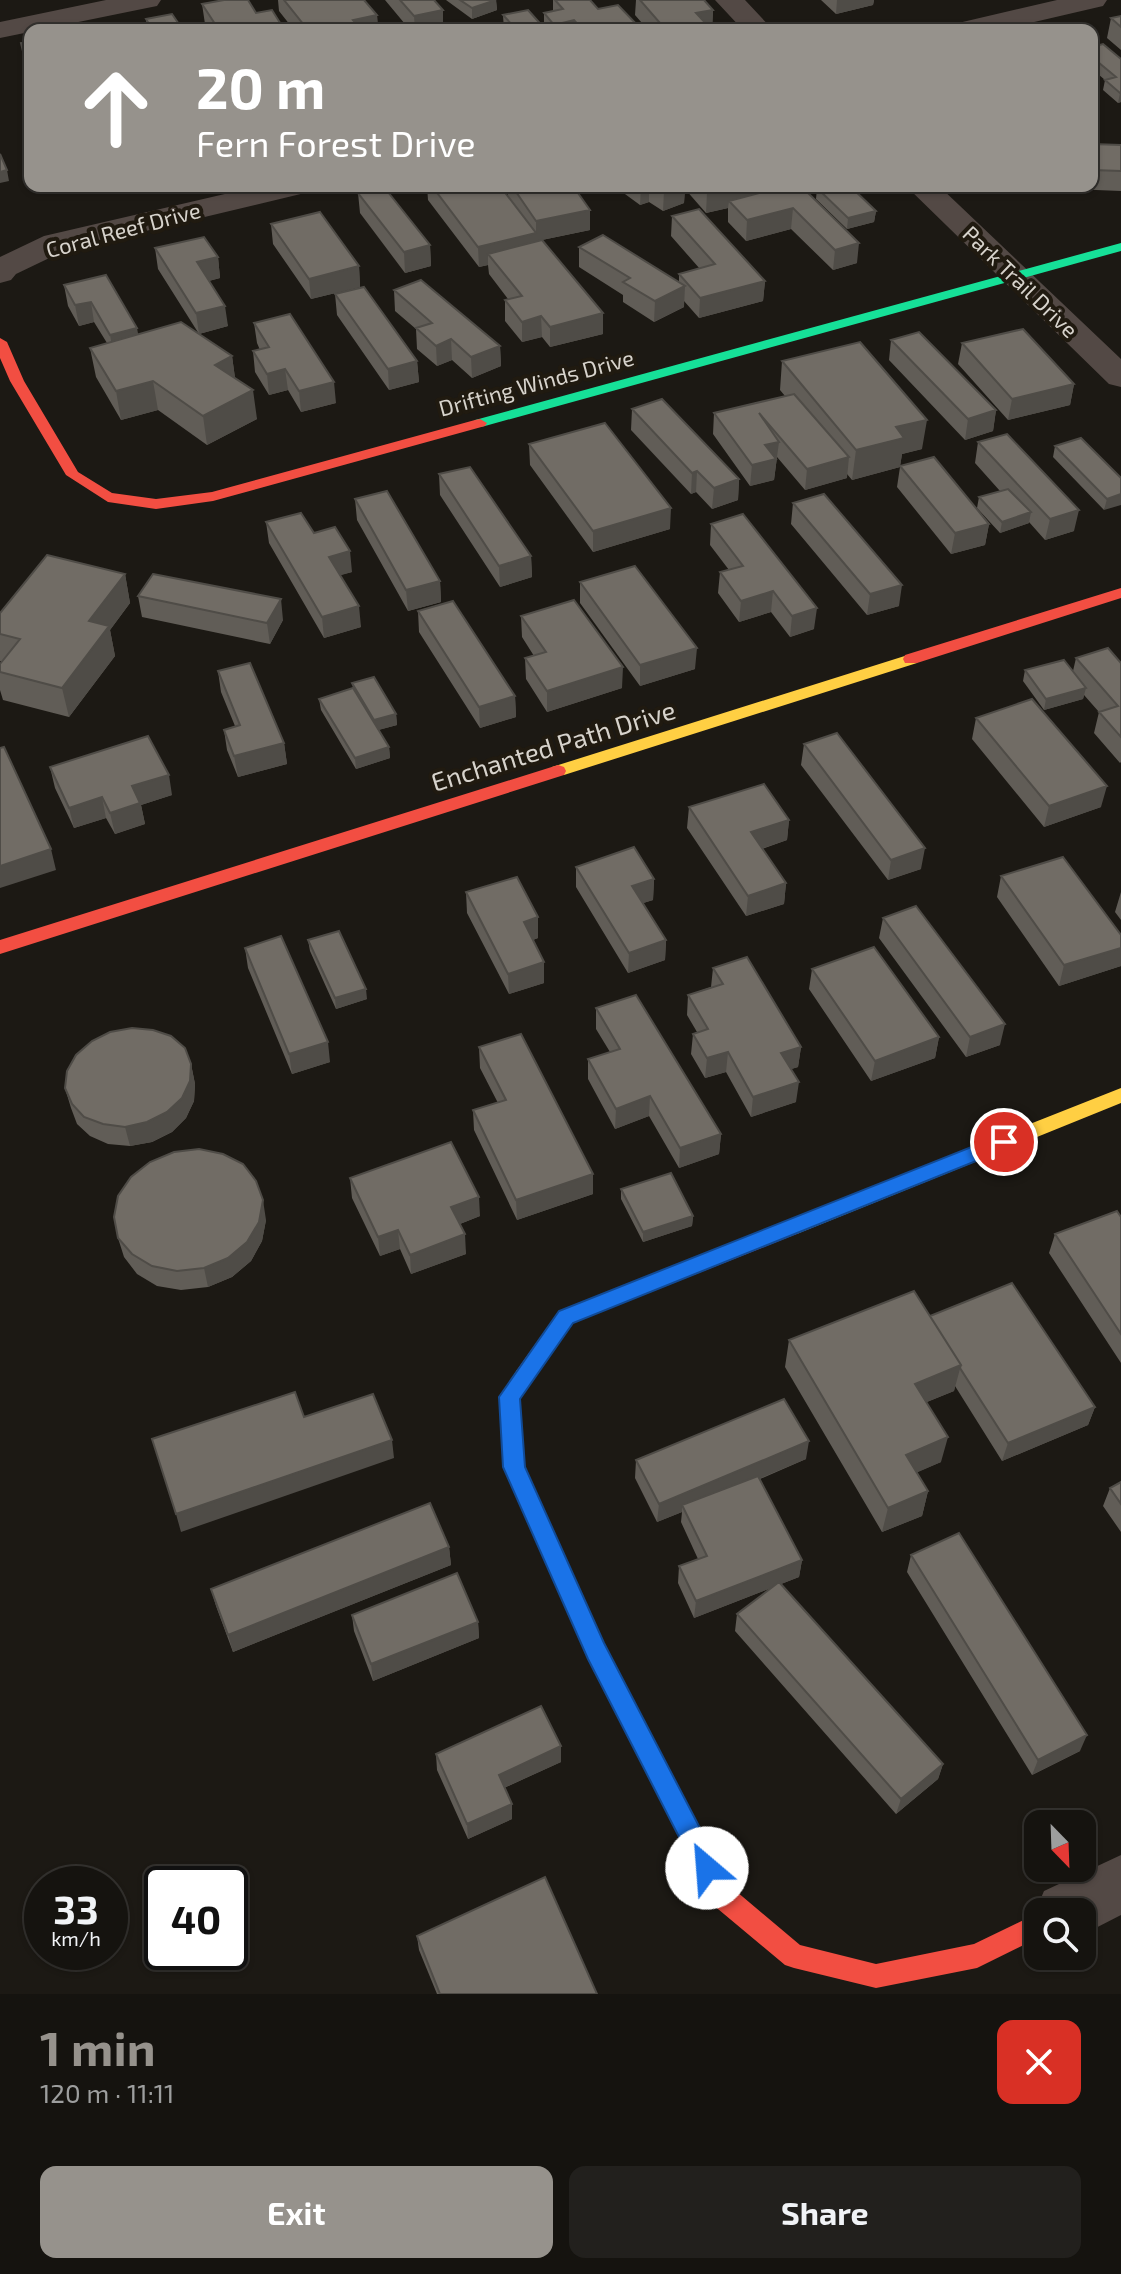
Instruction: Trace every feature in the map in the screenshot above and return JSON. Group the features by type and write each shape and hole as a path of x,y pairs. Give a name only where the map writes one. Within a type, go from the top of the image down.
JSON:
{"street":[{"path":"29,24 147,0"},
{"path":"729,0 753,24"},
{"path":"990,24 1093,0"},
{"path":"0,30 24,25"},
{"name":"Coral Reef Drive","path":"0,273 5,267 55,243 272,192"},
{"name":"Park Trail Drive","path":"927,192 1121,377"},
{"name":"Drifting Winds Drive","path":"0,342 17,381 73,475 108,497 156,504 213,496 1121,247"},
{"name":"Enchanted Path Drive","path":"0,947 1121,593"},
{"path":"1024,1932 977,1956 876,1976 794,1956 721,1895 596,1651 514,1467 510,1397 566,1317 1121,1095"},
{"path":"1093,1898 1121,1884"}],"building":[{"path":"248,0 256,13 272,10 281,24 215,24 202,4"},
{"path":"284,0 364,0 377,15 353,20 357,24 303,24"},
{"path":"400,0 434,0 443,10 414,16"},
{"path":"460,0 496,0 472,8"},
{"path":"555,0 590,0 598,9 618,5 636,24 578,24 574,20 553,24 544,13 563,9"},
{"path":"640,0 704,0 713,10 696,13 706,24 661,24"},
{"path":"528,10 541,24 511,24 503,15"},
{"path":"172,14 179,24 149,24 146,19"},
{"path":"1121,16 1121,27 1111,18"},
{"path":"1103,44 1121,59 1120,93 1105,80 1116,77 1098,62 1098,45"},
{"path":"1098,144 1121,145 1121,171 1098,170"},
{"path":"0,154 7,170 0,172"},
{"path":"388,192 430,245 404,252 358,193"},
{"path":"437,192 505,192 536,233 478,247"},
{"path":"516,192 577,192 590,210 536,221"},
{"path":"763,192 807,192 859,243 835,250 793,208 747,220 729,201"},
{"path":"821,192 856,192 876,211 848,218"},
{"path":"699,209 765,281 700,298 679,274 715,264 672,216"},
{"path":"320,212 359,266 309,279 271,224"},
{"path":"603,235 685,286 655,301 623,282 630,278 579,247"},
{"path":"204,237 218,257 197,262 225,306 196,313 155,248"},
{"path":"542,240 603,313 550,327 541,316 522,322 505,300 522,296 488,254"},
{"path":"106,275 137,328 110,335 91,302 75,305 64,285"},
{"path":"421,280 500,346 471,357 451,339 436,346 416,328 432,323 394,290"},
{"path":"364,287 417,361 388,369 335,294"},
{"path":"290,314 334,382 299,391 285,369 267,374 253,351 269,347 254,323"},
{"path":"181,322 232,356 215,365 253,390 203,416 153,381 116,391 90,348"},
{"path":"1023,329 1074,384 1012,399 962,343"},
{"path":"919,332 996,410 968,419 891,340"},
{"path":"860,342 927,420 896,427 904,438 856,450 782,361"},
{"path":"794,394 849,457 807,469 759,413 779,442 765,445 776,459 752,465 714,413"},
{"path":"662,399 739,479 714,488 697,471 692,473 632,409"},
{"path":"605,423 671,508 593,531 529,444"},
{"path":"1007,434 1079,510 1050,519 978,442"},
{"path":"1081,438 1121,478 1121,494 1107,499 1055,446"},
{"path":"934,457 989,524 955,533 900,466"},
{"path":"470,467 531,556 499,566 439,474"},
{"path":"1008,489 1031,512 1002,522 979,497"},
{"path":"387,491 440,581 406,590 355,499"},
{"path":"824,494 902,585 870,594 793,503"},
{"path":"301,513 314,533 335,527 350,551 329,557 359,606 322,617 266,522"},
{"path":"743,514 817,608 792,616 773,591 741,601 720,572 743,566 711,524"},
{"path":"47,555 125,574 89,621 109,626 62,688 0,672 0,664 20,639 0,634 0,613"},
{"path":"635,566 697,648 640,665 580,582"},
{"path":"153,574 281,599 267,623 138,596"},
{"path":"574,600 623,667 547,691 525,658 546,652 521,616"},
{"path":"453,601 515,696 479,707 418,611"},
{"path":"1108,648 1121,663 1121,737 1099,712 1118,706 1076,658"},
{"path":"1064,660 1086,688 1046,699 1025,670"},
{"path":"250,663 284,743 234,756 224,730 240,725 218,671"},
{"path":"374,677 396,714 374,720 352,683"},
{"path":"353,688 389,747 355,758 319,699"},
{"path":"1032,699 1107,786 1049,806 976,718"},
{"path":"837,733 925,848 891,860 804,744"},
{"path":"148,736 169,775 132,786 140,803 110,813 102,797 69,808 50,767"},
{"path":"4,747 51,849 0,866 0,748"},
{"path":"764,784 789,820 751,832 786,883 748,896 689,807"},
{"path":"634,847 654,879 632,886 666,940 629,953 576,867"},
{"path":"1063,857 1121,935 1121,948 1064,965 1001,876"},
{"path":"517,877 538,917 524,922 544,962 508,974 466,892"},
{"path":"916,906 1005,1024 970,1037 883,918"},
{"path":"339,931 366,989 335,998 308,940"},
{"path":"281,936 328,1042 289,1054 245,948"},
{"path":"874,947 939,1037 875,1061 812,969"},
{"path":"747,957 801,1047 781,1053 799,1082 753,1097 728,1052 707,1058 693,1034 708,1029 688,995 723,984 713,968"},
{"path":"636,995 721,1134 680,1148 650,1096 616,1109 588,1059 620,1049 596,1008"},
{"path":"132,1028 171,1036 185,1048 191,1064 190,1081 182,1098 167,1112 147,1122 125,1127 84,1117 72,1104 65,1088 67,1071 76,1055 92,1041 110,1032"},
{"path":"521,1034 593,1174 516,1200 473,1110 506,1100 479,1047"},
{"path":"451,1142 479,1197 451,1207 465,1234 410,1255 398,1230 378,1237 350,1178"},
{"path":"199,1149 223,1154 243,1164 256,1181 263,1200 259,1222 247,1242 228,1258 204,1268 177,1271 152,1266 132,1254 118,1238 114,1217 118,1196 131,1177 150,1162 174,1152"},
{"path":"671,1173 693,1216 643,1232 621,1189"},
{"path":"1117,1211 1121,1217 1121,1334 1055,1234"},
{"path":"1012,1283 1095,1407 1008,1443 930,1316"},
{"path":"914,1291 961,1365 915,1384 948,1437 906,1455 928,1491 888,1508 789,1340"},
{"path":"295,1392 304,1417 373,1394 392,1440 176,1514 152,1439"},
{"path":"784,1399 809,1441 659,1504 636,1460"},
{"path":"758,1476 802,1560 696,1601 679,1566 707,1556 682,1505"},
{"path":"1121,1482 1121,1504 1110,1488"},
{"path":"430,1503 449,1547 228,1635 211,1589"},
{"path":"959,1533 1087,1735 1038,1760 911,1555"},
{"path":"457,1573 478,1622 371,1664 352,1615"},
{"path":"779,1582 943,1764 901,1799 737,1614"},
{"path":"541,1706 561,1746 499,1775 512,1804 467,1824 436,1754"},
{"path":"545,1877 597,1994 440,1994 417,1936"}],"traffic: fast":[{"path":"480,423 1121,247"}],"traffic: slow":[{"path":"558,771 911,659"},
{"path":"792,1227 1121,1095"},
{"path":"524,1376 510,1397 514,1467 596,1651 697,1848"}],"traffic: jam":[{"path":"0,342 17,381 73,475 108,497 156,504 213,496 480,423"},
{"path":"911,659 1121,593"},
{"path":"0,947 558,771"},
{"path":"524,1376 566,1317 792,1227"},
{"path":"697,1848 721,1895 794,1956 876,1976 977,1956 1024,1932"}],"route":[{"path":"707,1868 596,1651 514,1467 510,1397 566,1317 1004,1142"}]}
